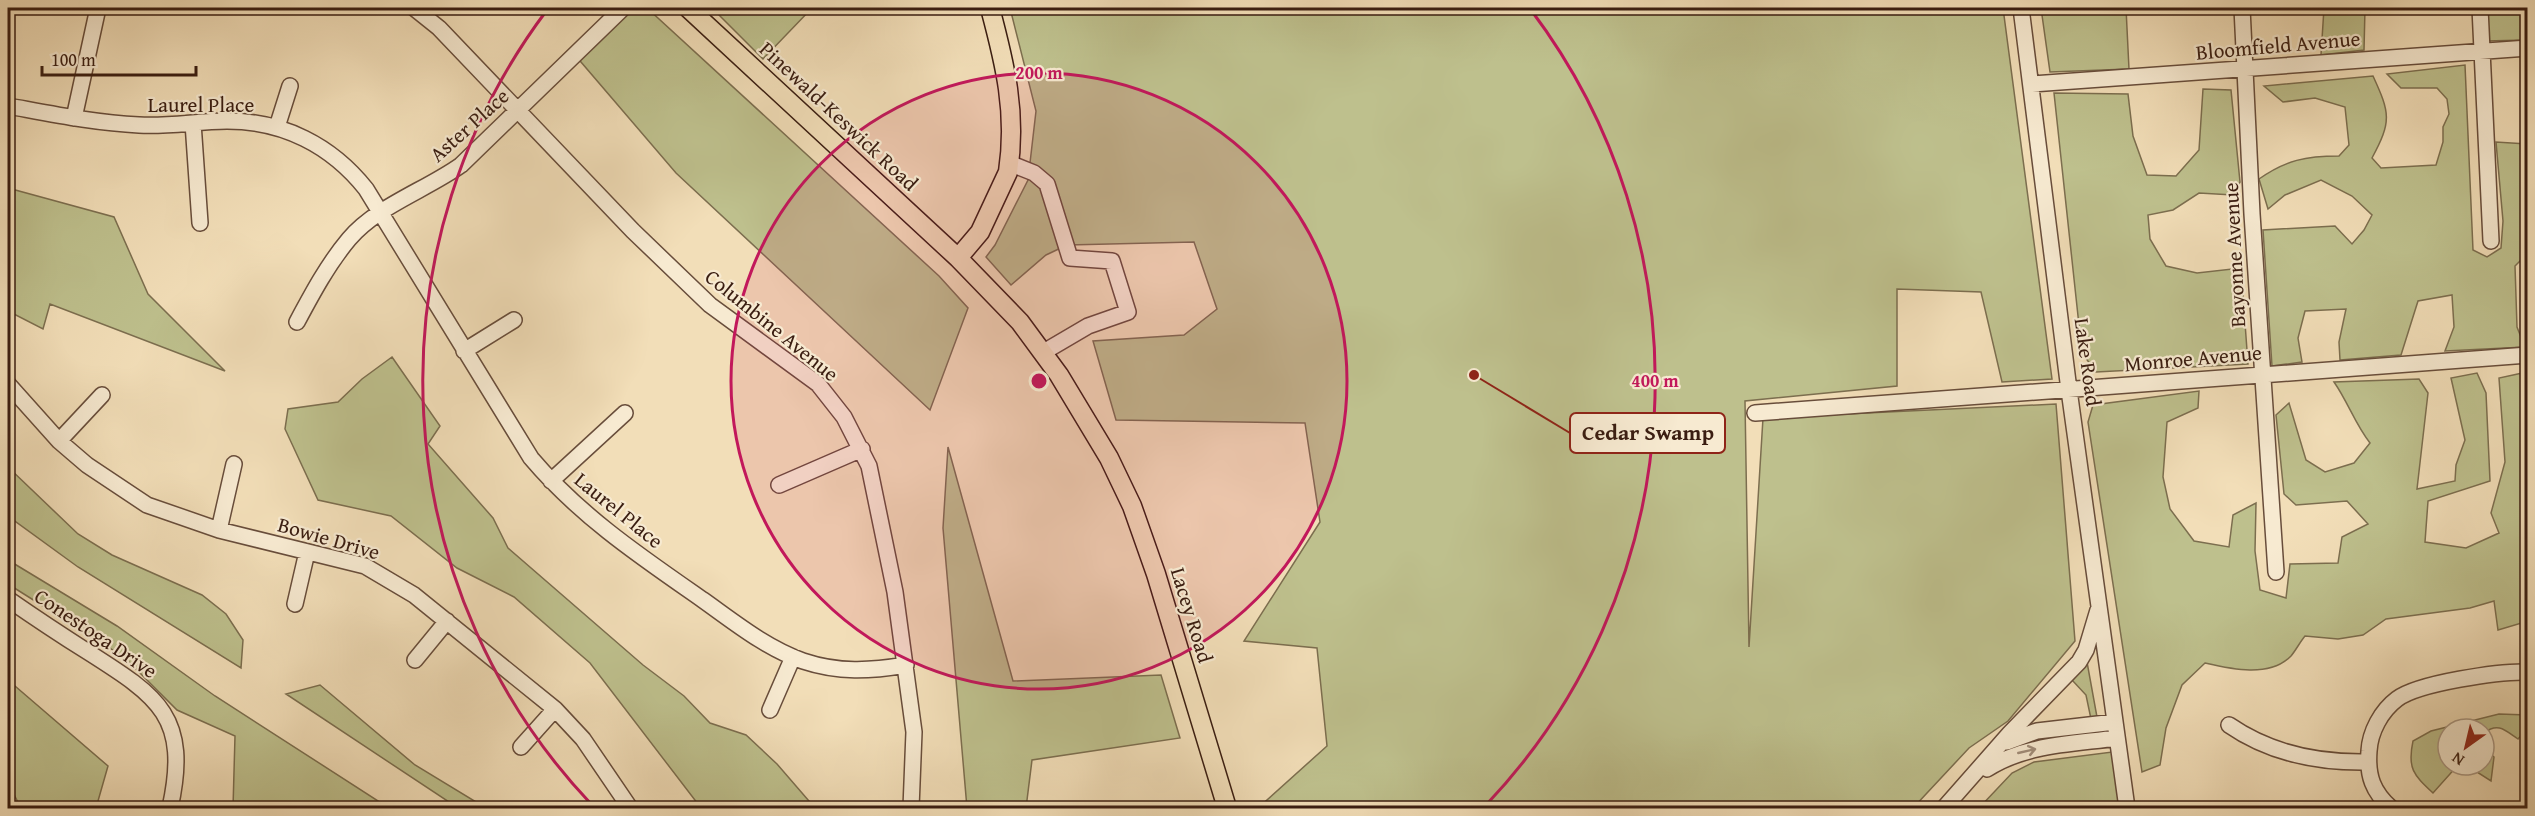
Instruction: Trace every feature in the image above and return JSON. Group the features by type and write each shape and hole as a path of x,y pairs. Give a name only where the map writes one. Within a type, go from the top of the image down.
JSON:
{"main road":[{"name":"Pinewald-Keswick Road","path":"688,8 958,258 1020,322 1042,353"},
{"path":"958,258 980,232 1008,172 1013,119 1004,60 990,8"},
{"name":"Lacey Road","path":"1042,353 1099,440 1125,488 1149,550 1227,808"}],"street":[{"path":"75,118 98,8"},
{"name":"Columbine Avenue","path":"414,8 439,28 625,224 711,305 818,384 844,417 862,449 871,477 895,592 914,732 911,808"},
{"name":"Aster Place","path":"297,322 323,275 349,238 382,213 461,165 623,8"},
{"name":"Lake Road","path":"2021,8 2127,808"},
{"name":"Bayonne Avenue","path":"2242,8 2247,69 2252,214 2276,572"},
{"path":"2480,8 2484,51 2491,241"},
{"name":"Bloomfield Avenue","path":"2032,84 2528,48"},
{"path":"277,127 291,86"},
{"name":"Laurel Place","path":"8,106 104,124 147,126 251,122 277,127 320,146 351,170 382,213 531,458 551,481 622,543 750,633 793,657 842,671 877,670 906,665"},
{"path":"192,123 200,223"},
{"path":"1009,163 1034,173 1047,184 1070,258 1112,261 1128,312 1088,326 1042,353"},
{"path":"464,351 514,320"},
{"name":"Monroe Avenue","path":"1755,413 2070,390 2262,373 2528,355"},
{"name":"Bowie Drive","path":"8,384 59,441 87,465 147,505 219,530 343,559 381,574 414,595 555,709 583,739 630,808"},
{"path":"59,441 102,395"},
{"path":"551,481 626,413"},
{"path":"778,485 862,449"},
{"path":"219,530 234,464"},
{"path":"294,604 307,552"},
{"name":"Conestoga Drive","path":"8,599 140,685 158,705 170,727 177,756 170,808"},
{"path":"1944,808 2079,662 2089,642 2100,601"},
{"path":"415,660 447,621"},
{"path":"770,710 793,657"},
{"path":"2391,808 2371,784 2368,762 2374,728 2397,698 2420,689 2452,682 2506,672 2528,672"},
{"path":"521,747 555,709"},
{"path":"2002,744 2037,731 2115,722"},
{"path":"2229,725 2283,753 2344,762 2368,762"},
{"path":"1975,777 2003,759 2019,753 2117,738"}],"green space":[{"path":"630,8 647,8 939,276 968,308 930,410 676,173 575,55"},
{"path":"712,8 812,8 763,59"},
{"path":"1010,8 2003,8 2052,379 2002,382 1981,292 1897,289 1897,386 1745,401 1749,647 1763,418 2056,404 2075,641 2008,721 1969,748 1913,808 1258,808 1327,746 1317,648 1244,641 1320,522 1305,423 1116,420 1093,341 1184,335 1217,309 1194,242 1067,245 1046,255 1011,285 986,257 995,245 1028,180 1036,111"},
{"path":"2041,8 2126,8 2129,69 2050,72"},
{"path":"2324,8 2365,8 2364,50 2321,55"},
{"path":"2483,8 2527,8 2527,40 2485,41"},
{"path":"2465,65 2473,250 2487,257 2501,248 2503,221 2496,142 2527,144 2527,254 2515,266 2517,327 2525,347 2445,351 2454,327 2452,295 2418,301 2401,355 2340,360 2339,342 2346,309 2305,311 2298,338 2302,362 2272,366 2263,230 2335,226 2352,244 2364,230 2372,215 2352,196 2321,180 2285,195 2268,209 2259,179 2278,167 2297,160 2339,156 2349,145 2345,107 2315,98 2283,102 2264,86 2373,76 2383,99 2386,126 2372,158 2381,168 2436,165 2443,142 2443,127 2449,114 2447,99 2437,88 2401,88 2387,74"},
{"path":"2203,89 2231,90 2240,182 2233,195 2199,193 2173,210 2148,215 2150,239 2166,266 2197,273 2241,268 2248,364 2096,372 2082,353 2054,93 2128,94 2133,136 2147,175 2176,176 2199,150"},
{"path":"8,188 114,217 148,294 225,371 50,304 43,329 8,311"},
{"path":"392,357 440,426 428,444 493,518 508,548 643,665 684,696 710,723 746,735 777,764 815,808 701,808 590,663 514,597 457,568 391,516 318,500 285,429 288,409 338,402 362,379"},
{"path":"2527,372 2528,604 2523,605 2525,622 2498,630 2494,601 2470,608 2386,619 2363,635 2338,639 2305,636 2291,656 2272,667 2250,670 2205,663 2182,685 2166,728 2160,765 2142,772 2088,422 2093,405 2199,391 2198,408 2167,422 2163,477 2170,509 2194,541 2229,547 2233,515 2256,503 2255,551 2260,590 2286,598 2290,564 2338,563 2342,537 2368,524 2347,501 2296,505 2284,494 2276,415 2289,403 2306,460 2325,472 2354,463 2370,443 2334,382 2419,379 2428,393 2417,489 2455,481 2456,465 2465,440 2451,378 2477,373 2486,393 2490,481 2428,501 2425,542 2466,548 2499,533 2491,513 2505,462 2499,378"},
{"path":"948,447 1013,681 1161,675 1180,738 1032,760 1026,808 967,808 943,528"},
{"path":"8,467 78,534 112,555 202,595 226,614 243,640 241,668 78,567 8,516"},
{"path":"8,560 117,626 215,696 389,808 233,808 235,736 177,710 124,657 8,584"},
{"path":"2087,662 2097,717 2091,719 2086,695 2072,680"},
{"path":"8,680 108,766 96,808 21,808 8,783"},
{"path":"320,685 415,765 486,808 458,808 286,694"},
{"path":"2499,714 2527,715 2527,729 2518,739 2501,728 2496,728 2496,717 2487,717"},
{"path":"2436,730 2436,777 2447,777 2433,793 2417,776 2411,758 2413,741"},
{"path":"2120,751 2128,808 1979,808 2012,773 2034,762"}],"place":[{"name":"Cedar Swamp","path":"1474,375"}]}
